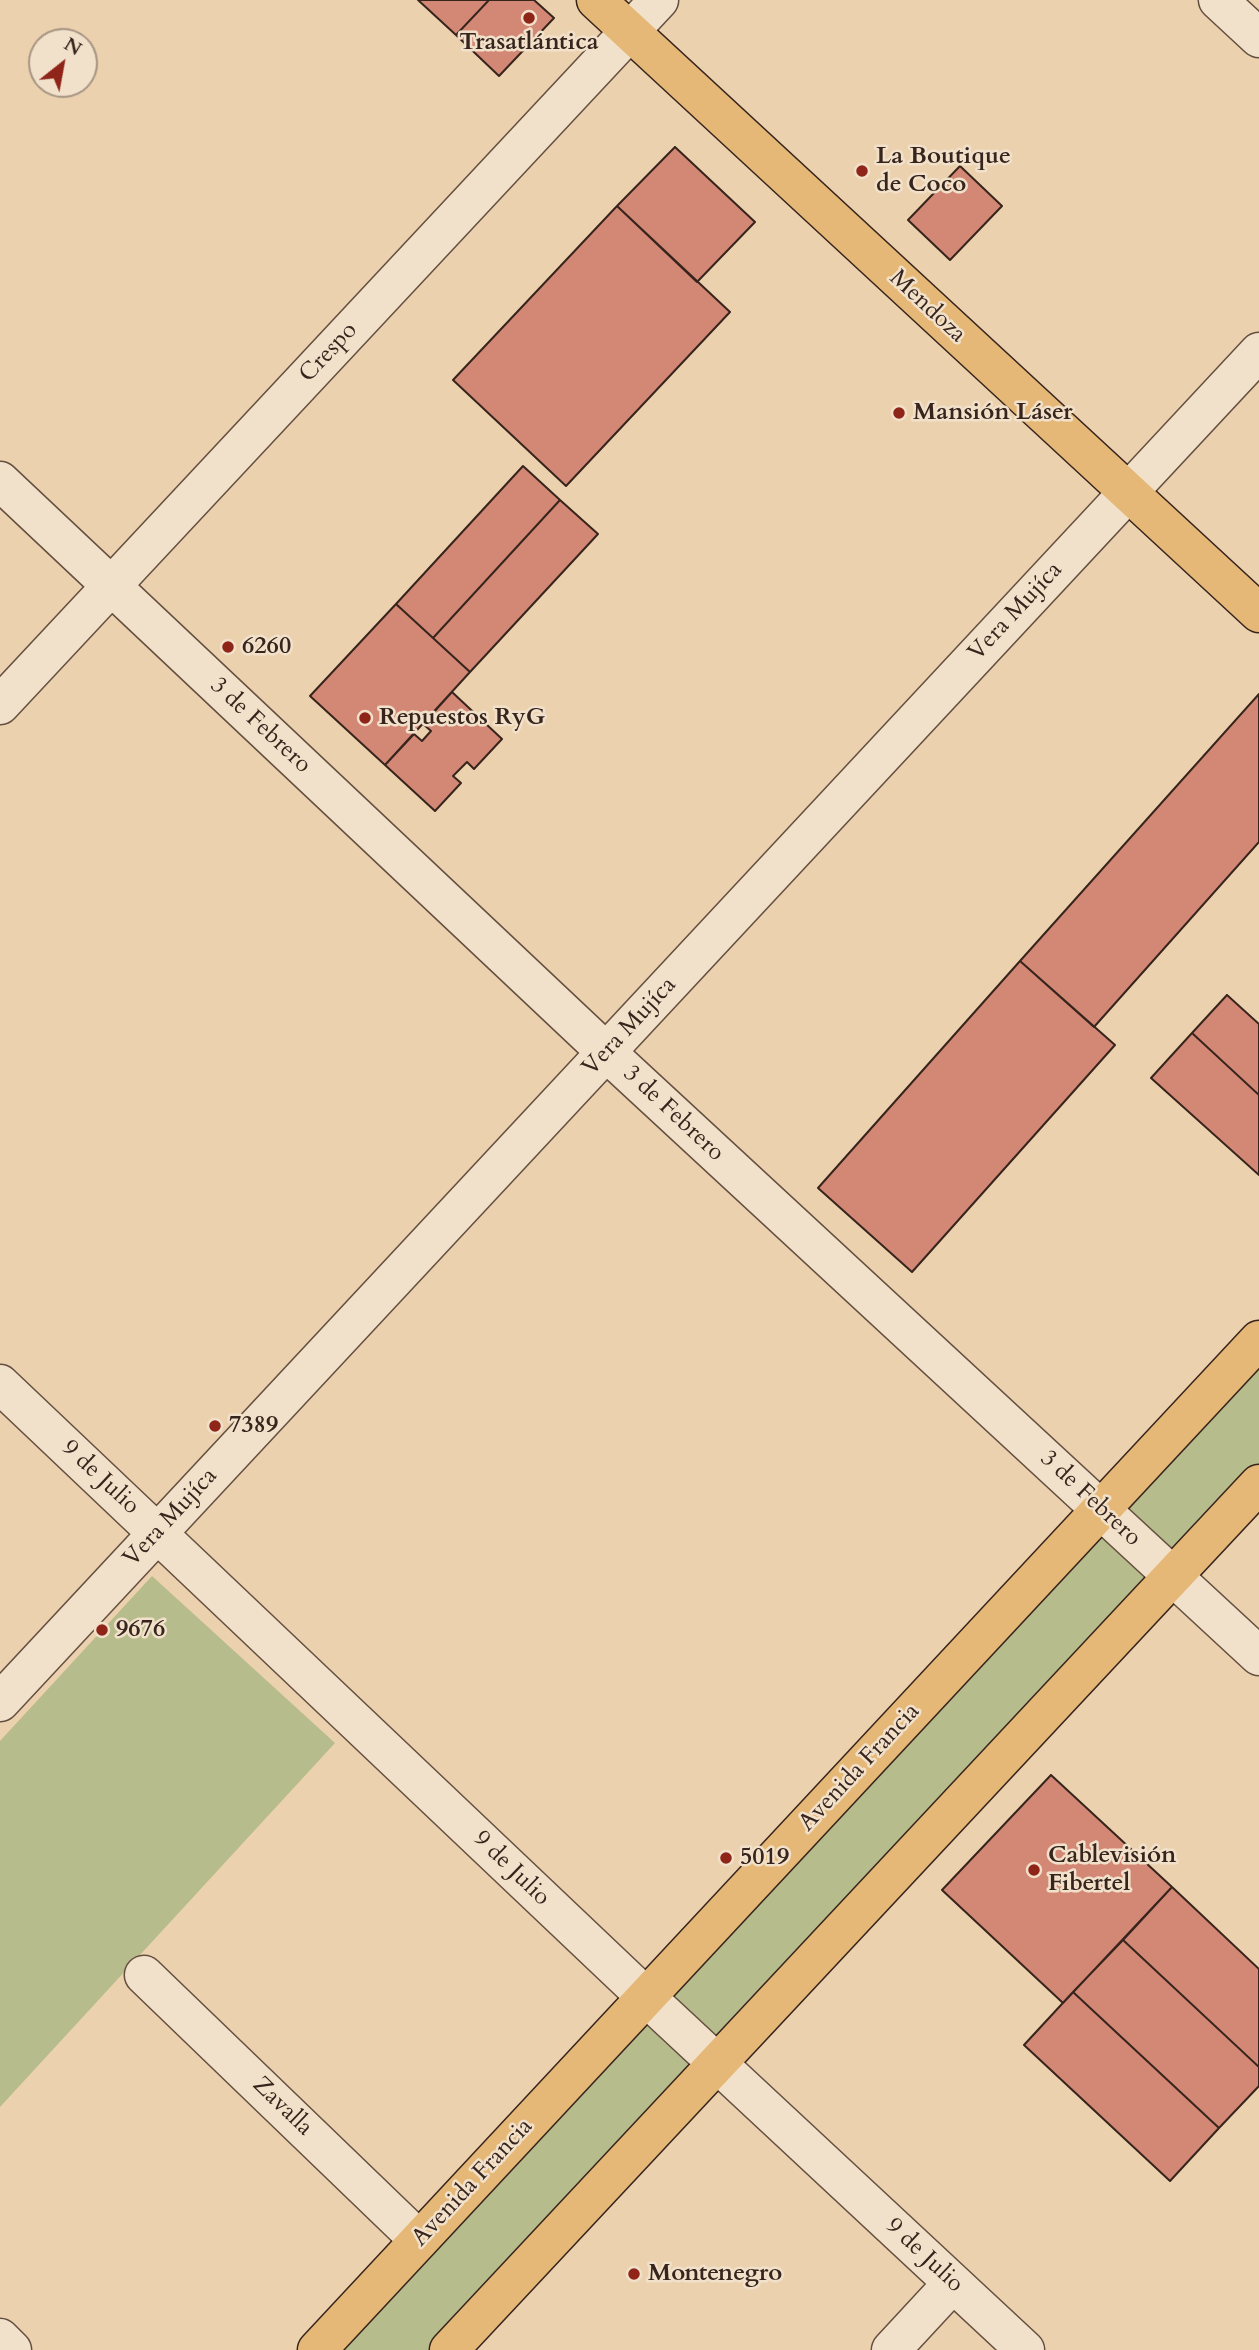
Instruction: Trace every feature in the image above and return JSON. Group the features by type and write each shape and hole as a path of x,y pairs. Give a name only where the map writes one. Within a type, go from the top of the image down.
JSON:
{"main road":[{"name":"Mendoza","path":"596,0 1259,614"},
{"name":"Avenida Francia","path":"317,2350 1259,1340"},
{"path":"449,2350 1259,1484"}],"street":[{"name":"Crespo","path":"0,705 659,0"},
{"path":"1218,0 1259,38"},
{"name":"Vera Mujíca","path":"0,1702 1259,352"},
{"name":"3 de Febrero","path":"0,481 606,1052 1259,1656"},
{"name":"9 de Julio","path":"0,1384 717,2064 1025,2350"},
{"name":"Zavalla","path":"145,1975 419,2240"},
{"path":"891,2350 953,2283"},
{"path":"0,2339 12,2350"}],"green space":[{"path":"1259,1340 1259,1484 449,2350 317,2350"},
{"path":"152,1576 335,1743 0,2107 0,1741"}],"building":[{"path":"418,0 489,0 456,35"},
{"path":"489,0 534,0 554,18 499,76 456,35"},
{"path":"675,147 755,222 697,282 617,206"},
{"path":"960,166 1002,206 950,260 908,220"},
{"path":"617,206 730,312 566,486 453,380"},
{"path":"523,466 560,500 433,638 396,604"},
{"path":"560,500 598,534 470,672 433,638"},
{"path":"396,604 470,672 385,765 310,696"},
{"path":"452,692 502,739 474,769 467,762 453,776 461,783 435,811 385,765 414,734 422,741 431,731 423,724"},
{"path":"1259,694 1259,842 1094,1027 1020,961"},
{"path":"1020,961 1115,1045 912,1272 818,1188"},
{"path":"1227,995 1259,1024 1259,1095 1192,1033"},
{"path":"1192,1033 1259,1095 1259,1175 1151,1078"},
{"path":"1051,1775 1172,1887 1063,2003 942,1890"},
{"path":"1172,1887 1259,1969 1259,2067 1123,1940"},
{"path":"1123,1940 1259,2067 1259,2086 1219,2128 1073,1992"},
{"path":"1073,1992 1219,2128 1170,2181 1024,2045"}],"place":[{"name":"Trasatlántica","path":"529,18"},
{"name":"La Boutique de Coco","path":"862,171"},
{"name":"Mansión Láser","path":"899,413"},
{"name":"6260","path":"228,647"},
{"name":"Repuestos RyG","path":"365,718"},
{"name":"7389","path":"215,1426"},
{"name":"9676","path":"102,1630"},
{"name":"5019","path":"726,1858"},
{"name":"Cablevisión Fibertel","path":"1034,1870"},
{"name":"Montenegro","path":"634,2274"}]}
